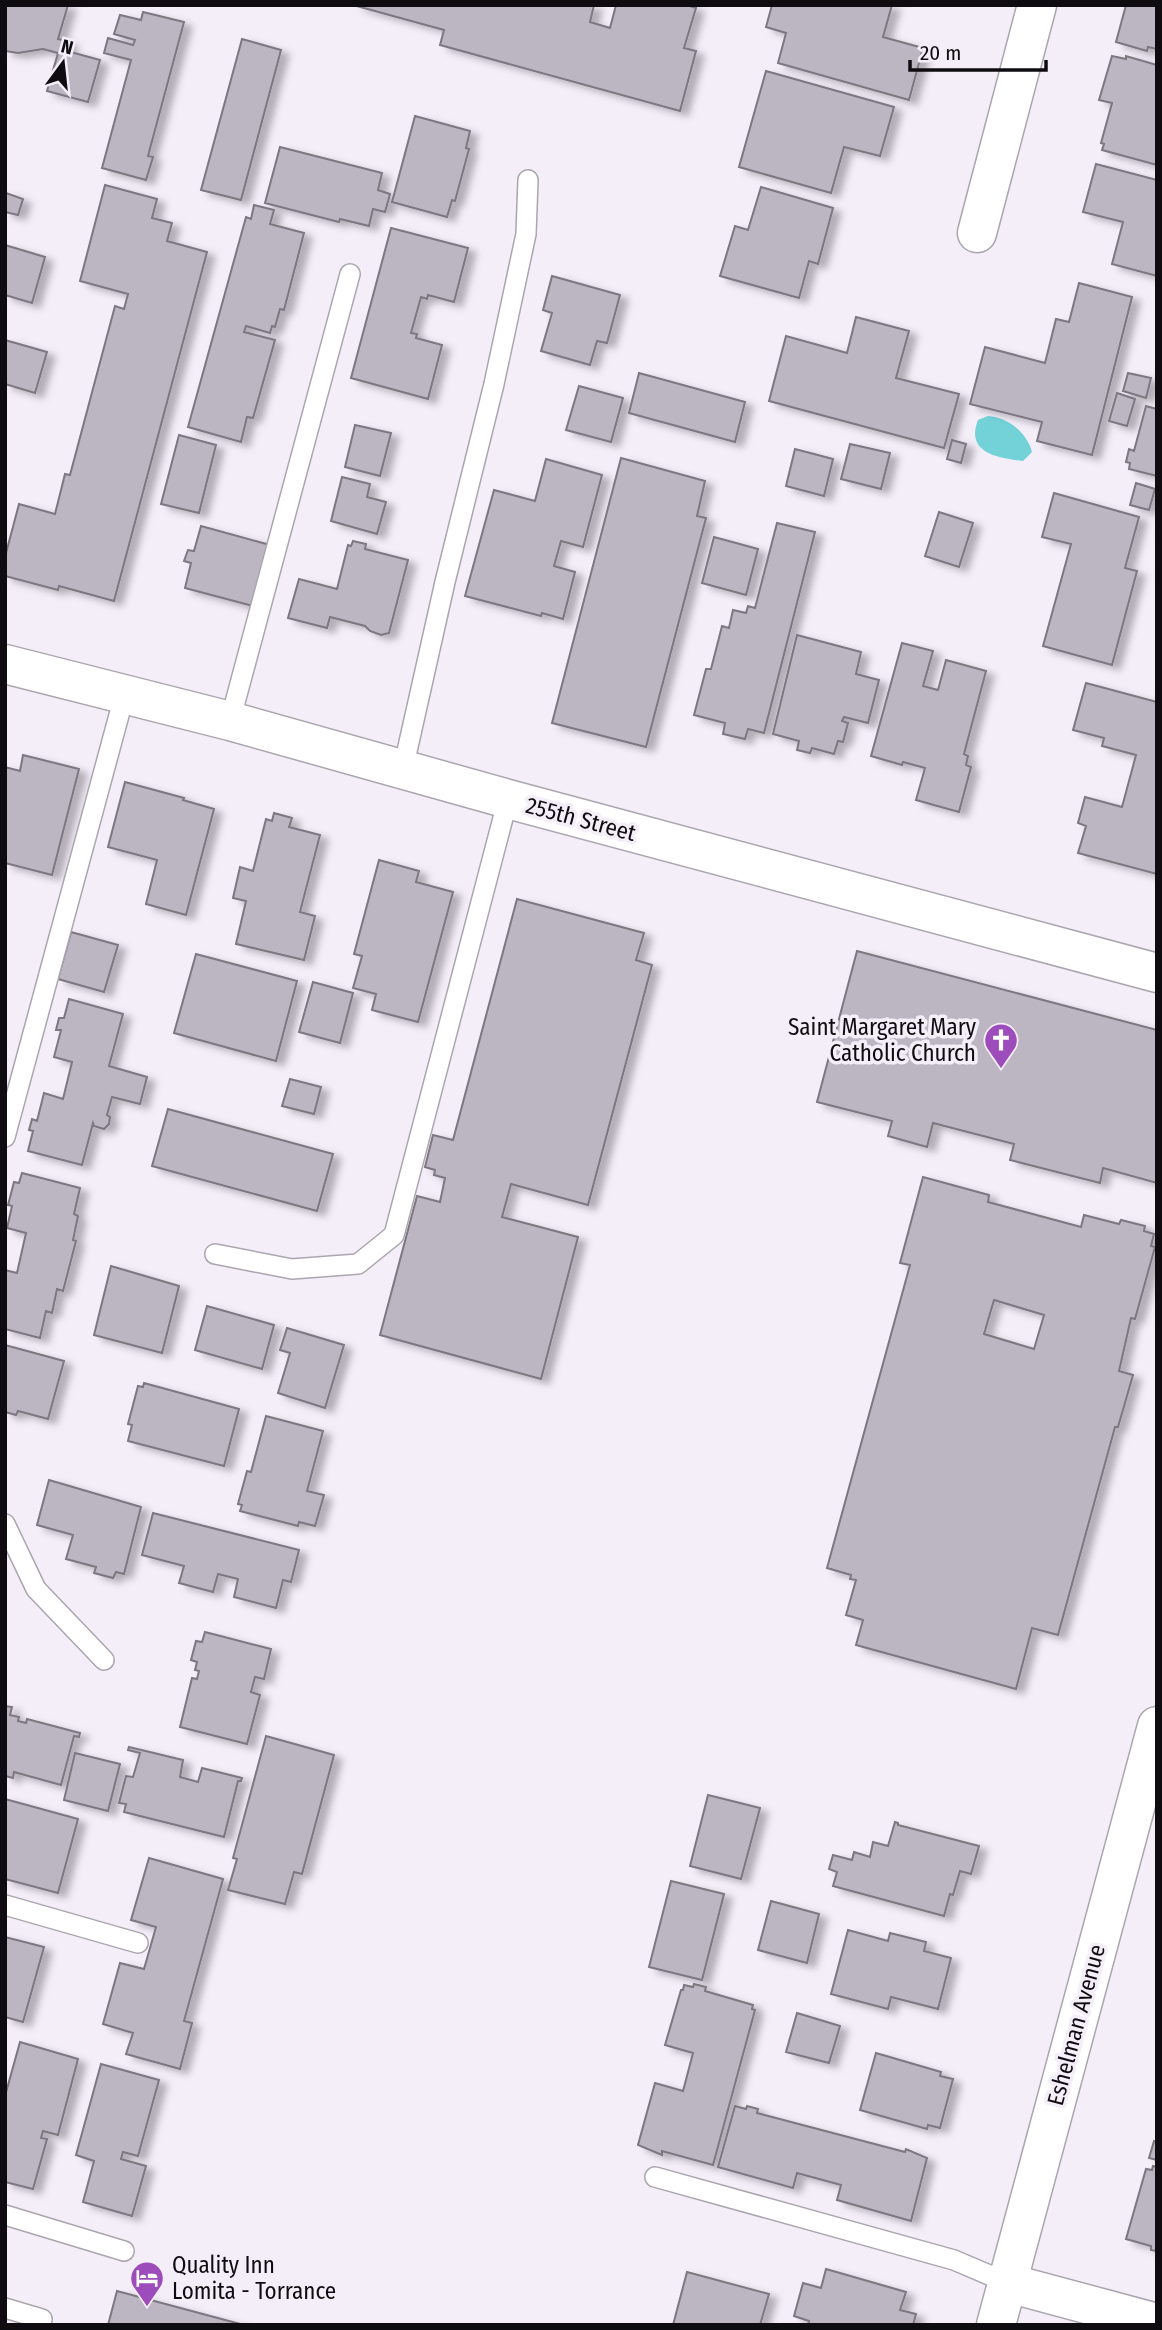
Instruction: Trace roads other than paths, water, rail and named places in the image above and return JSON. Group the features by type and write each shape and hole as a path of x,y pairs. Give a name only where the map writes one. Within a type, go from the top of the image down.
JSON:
{"street":[{"path":"977,233 1037,5"},
{"name":"255th Street","path":"5,664 230,721 508,799 1157,973"},
{"name":"Eshelman Avenue","path":"996,2325 1157,1726"},
{"path":"1008,2283 1157,2323"}],"lane":[{"path":"402,769 494,384 526,234 528,180"},
{"path":"230,721 350,274"},
{"path":"5,1137 125,693"},
{"path":"215,1254 292,1269 358,1264 394,1235 508,799"},
{"path":"5,1524 36,1590 104,1660"},
{"path":"5,1906 138,1943"},
{"path":"655,2177 954,2260 1008,2283"},
{"path":"5,2215 124,2251"},
{"path":"5,2308 42,2319 41,2325"}],"water":[{"path":"988,416 1003,419 1016,427 1026,438 1032,452 1023,461 994,455 980,447 975,431 978,420"}],"place":[{"name":"Saint Margaret Mary Catholic Church","path":"1001,1070"},
{"name":"Quality Inn Lomita - Torrance","path":"147,2308"}]}
